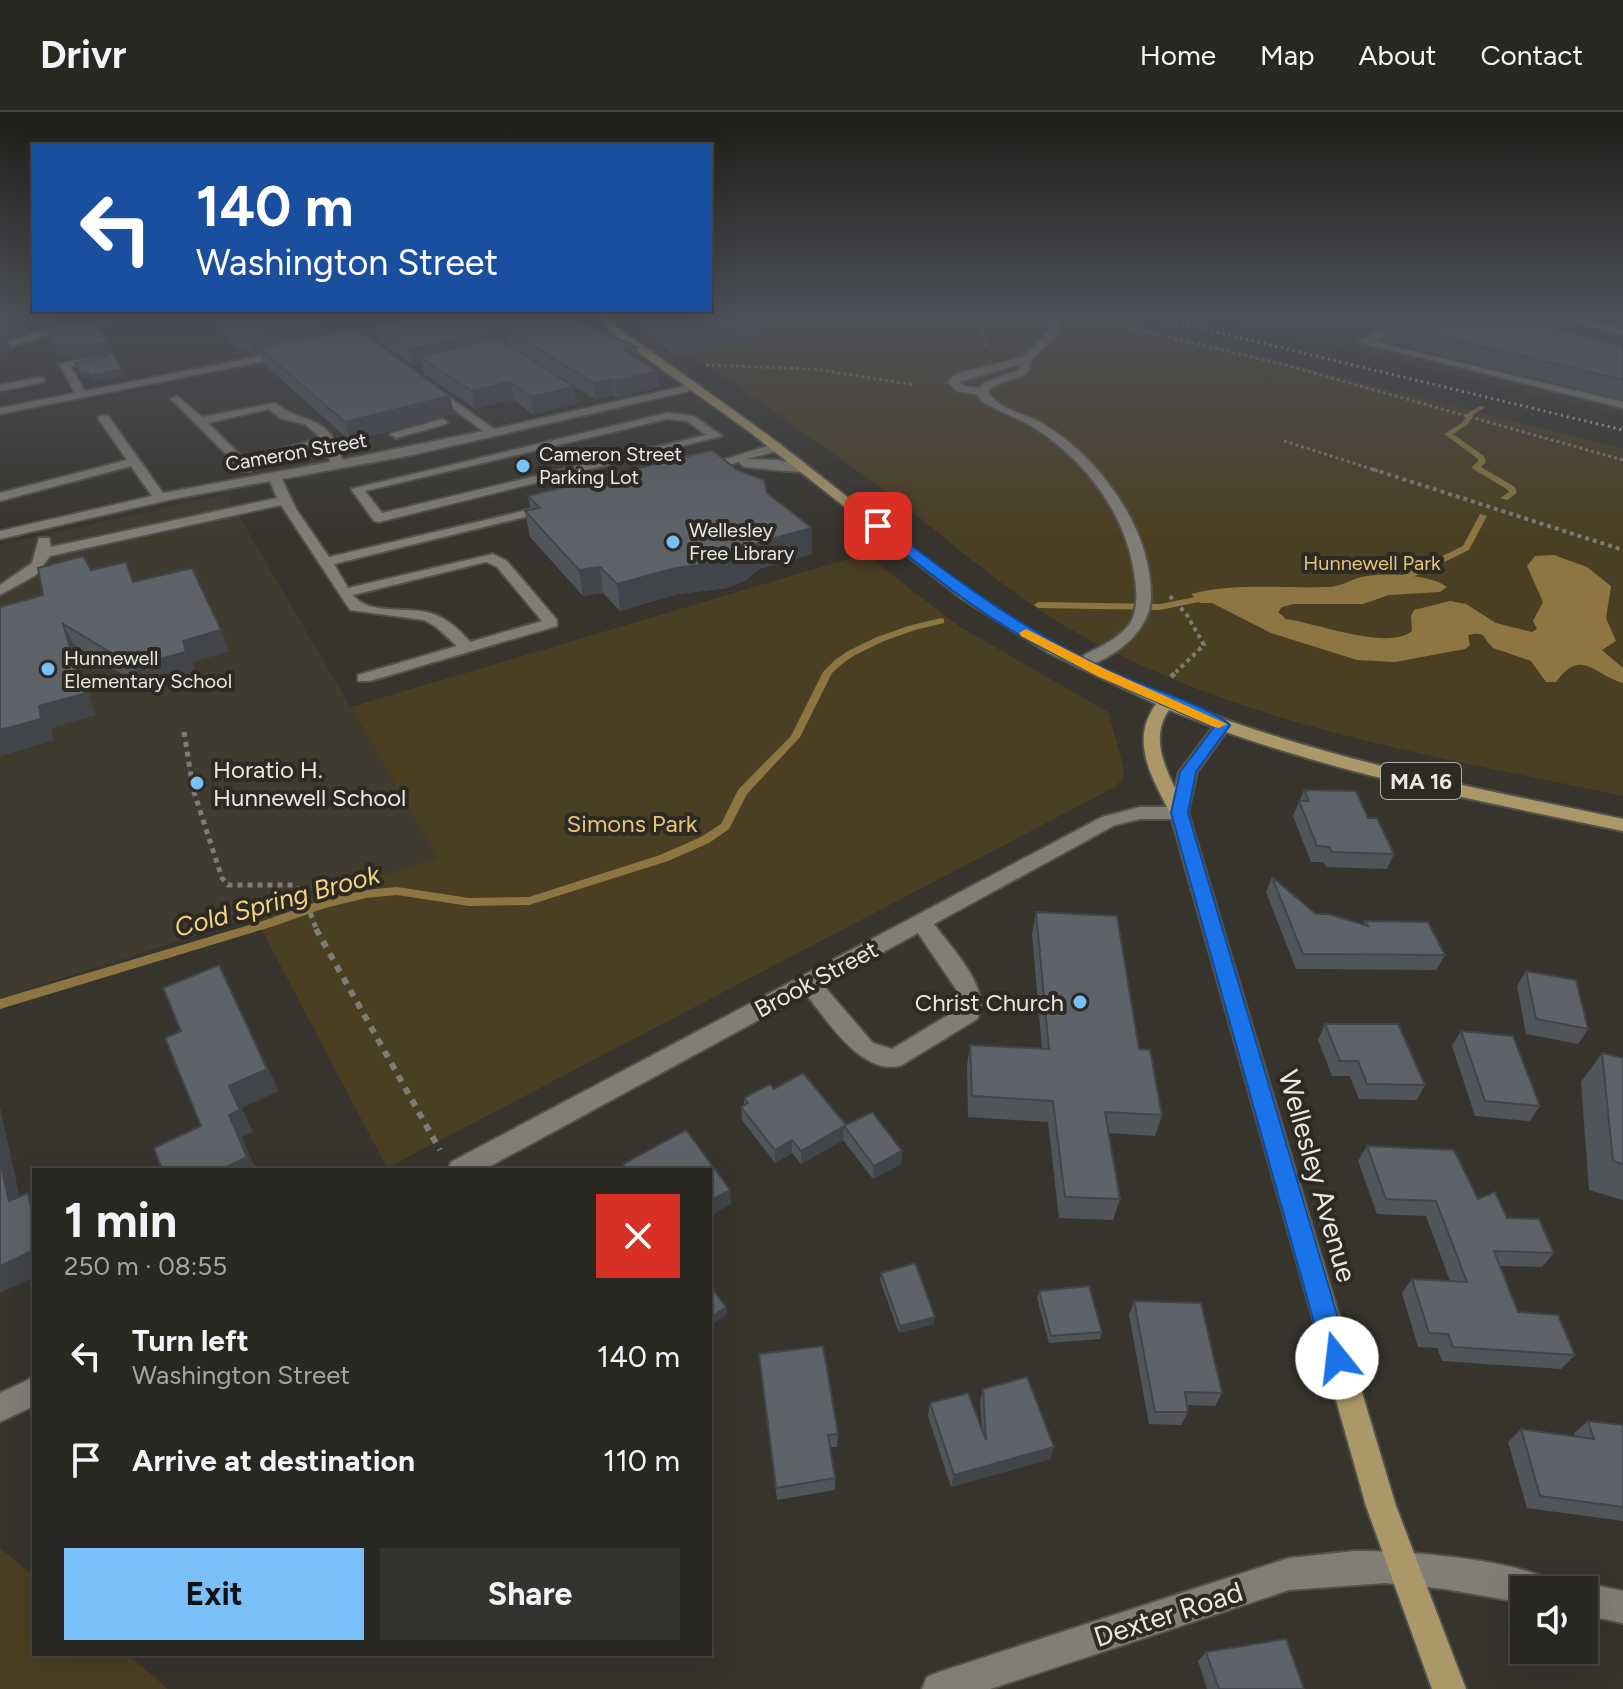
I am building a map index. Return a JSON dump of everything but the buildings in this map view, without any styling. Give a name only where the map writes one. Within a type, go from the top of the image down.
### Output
[{"type":"main road","name":"MA 16","points":[[695,388],[777,447],[961,591],[1018,628],[1082,663],[1223,725],[1337,760],[1623,825]]},
{"type":"main road","name":"Wellesley Avenue","points":[[1166,702],[1152,721],[1150,741],[1158,769],[1179,813],[1363,1449],[1401,1566],[1449,1689]]},
{"type":"main road","name":"Wellesley Avenue","points":[[1179,813],[1188,772],[1223,725]]},
{"type":"street","points":[[78,388],[82,395]]},
{"type":"street","points":[[0,411],[120,388]]},
{"type":"street","points":[[432,388],[520,451]]},
{"type":"street","name":"Cameron Street","points":[[0,535],[160,498],[412,451],[691,388]]},
{"type":"street","points":[[959,388],[982,392],[987,388]]},
{"type":"street","points":[[1551,388],[1623,405]]},
{"type":"street","points":[[982,392],[985,399],[1049,434],[1107,491],[1135,541],[1142,575],[1142,606],[1131,630],[1082,663]]},
{"type":"street","points":[[177,399],[245,465],[330,439]]},
{"type":"street","points":[[585,401],[596,409]]},
{"type":"street","points":[[200,421],[271,405],[286,417],[309,421],[330,439],[337,466]]},
{"type":"street","points":[[667,416],[690,418],[716,436],[379,518],[357,489],[520,451],[667,416]]},
{"type":"street","points":[[104,418],[160,498]]},
{"type":"street","points":[[412,451],[394,432],[442,422]]},
{"type":"street","points":[[689,471],[777,447]]},
{"type":"street","points":[[0,497],[136,461]]},
{"type":"street","points":[[704,468],[762,463],[806,470]]},
{"type":"street","points":[[275,477],[285,500],[355,607],[421,615],[441,621],[467,648]]},
{"type":"street","points":[[0,591],[30,573],[44,553],[285,500]]},
{"type":"street","points":[[326,562],[568,502]]},
{"type":"street","points":[[39,525],[44,553]]},
{"type":"street","points":[[345,593],[474,559],[493,559],[502,564],[552,623],[364,678]]},
{"type":"street","name":"Brook Street","points":[[452,1163],[809,983],[1109,821],[1140,813],[1179,813]]},
{"type":"street","points":[[809,983],[865,1050],[894,1059],[969,1013],[969,991],[922,922]]},
{"type":"street","points":[[0,1408],[32,1392]]},
{"type":"street","name":"Dexter Road","points":[[939,1689],[1289,1574],[1336,1567],[1401,1566],[1467,1574],[1510,1584]]},
{"type":"street","points":[[1598,1602],[1623,1607]]},
{"type":"path","points":[[1370,388],[1623,460]]},
{"type":"path","points":[[1284,441],[1623,550]]},
{"type":"path","points":[[1164,590],[1187,615],[1202,639],[1203,647],[1170,678]]},
{"type":"path","points":[[184,732],[193,789],[222,878],[228,885],[293,885],[302,891],[316,930],[452,1163]]},
{"type":"shaded area","points":[[1507,388],[1623,388],[1623,415]]},
{"type":"shaded area","name":"Horatio H. Hunnewell School","points":[[226,494],[439,858],[0,998],[0,545]]},
{"type":"shaded area","points":[[1554,555],[1587,567],[1611,586],[1606,618],[1616,641],[1602,650],[1623,668],[1623,683],[1581,665],[1573,666],[1556,682],[1546,682],[1531,661],[1493,648],[1484,636],[1478,634],[1468,635],[1470,645],[1465,649],[1395,662],[1357,660],[1271,633],[1212,603],[1200,603],[1191,594],[1242,587],[1332,587],[1371,575],[1406,575],[1430,579],[1447,587],[1440,592],[1389,595],[1363,604],[1293,604],[1282,607],[1278,612],[1286,619],[1351,634],[1386,638],[1412,631],[1411,616],[1414,610],[1450,601],[1466,604],[1496,623],[1532,632],[1537,629],[1533,621],[1543,602],[1527,566],[1535,556]]},
{"type":"green space","name":"Hunnewell Park","points":[[738,388],[1383,388],[1623,449],[1623,796],[1345,735],[1276,716],[1143,666],[1055,620]]},
{"type":"green space","name":"Simons Park","points":[[865,554],[960,627],[1108,712],[1124,769],[1123,778],[1115,787],[387,1168],[255,917],[438,858],[351,707]]},
{"type":"green space","points":[[0,1548],[32,1574],[32,1656],[129,1656],[168,1689],[0,1689]]},
{"type":"waterway","name":"Cold Spring Brook","points":[[1483,407],[1471,413],[1465,424],[1448,434],[1481,458],[1482,462],[1476,467],[1512,489],[1513,493],[1504,498]]},
{"type":"waterway","name":"Cold Spring Brook","points":[[1398,581],[1466,548],[1483,516]]},
{"type":"waterway","name":"Cold Spring Brook","points":[[1038,605],[1160,607],[1210,597]]},
{"type":"waterway","name":"Cold Spring Brook","points":[[0,1004],[270,923],[323,904],[366,894],[397,891],[469,902],[529,901],[664,858],[705,840],[725,826],[742,792],[795,737],[828,672],[839,662],[865,645],[941,621]]},
{"type":"railway","points":[[1447,388],[1623,430]]},
{"type":"slow traffic","points":[[1026,633],[1102,673],[1219,724]]},
{"type":"place","name":"Cameron Street Parking Lot","points":[[523,466]]},
{"type":"place","name":"Wellesley Free Library","points":[[673,542]]},
{"type":"place","name":"Hunnewell Elementary School","points":[[48,669]]},
{"type":"place","name":"Horatio H. Hunnewell School","points":[[197,783]]},
{"type":"place","name":"Christ Church","points":[[1080,1002]]},
{"type":"route","points":[[878,526],[961,591],[1026,633],[1136,689],[1223,725],[1188,772],[1179,813],[1337,1358]]}]
